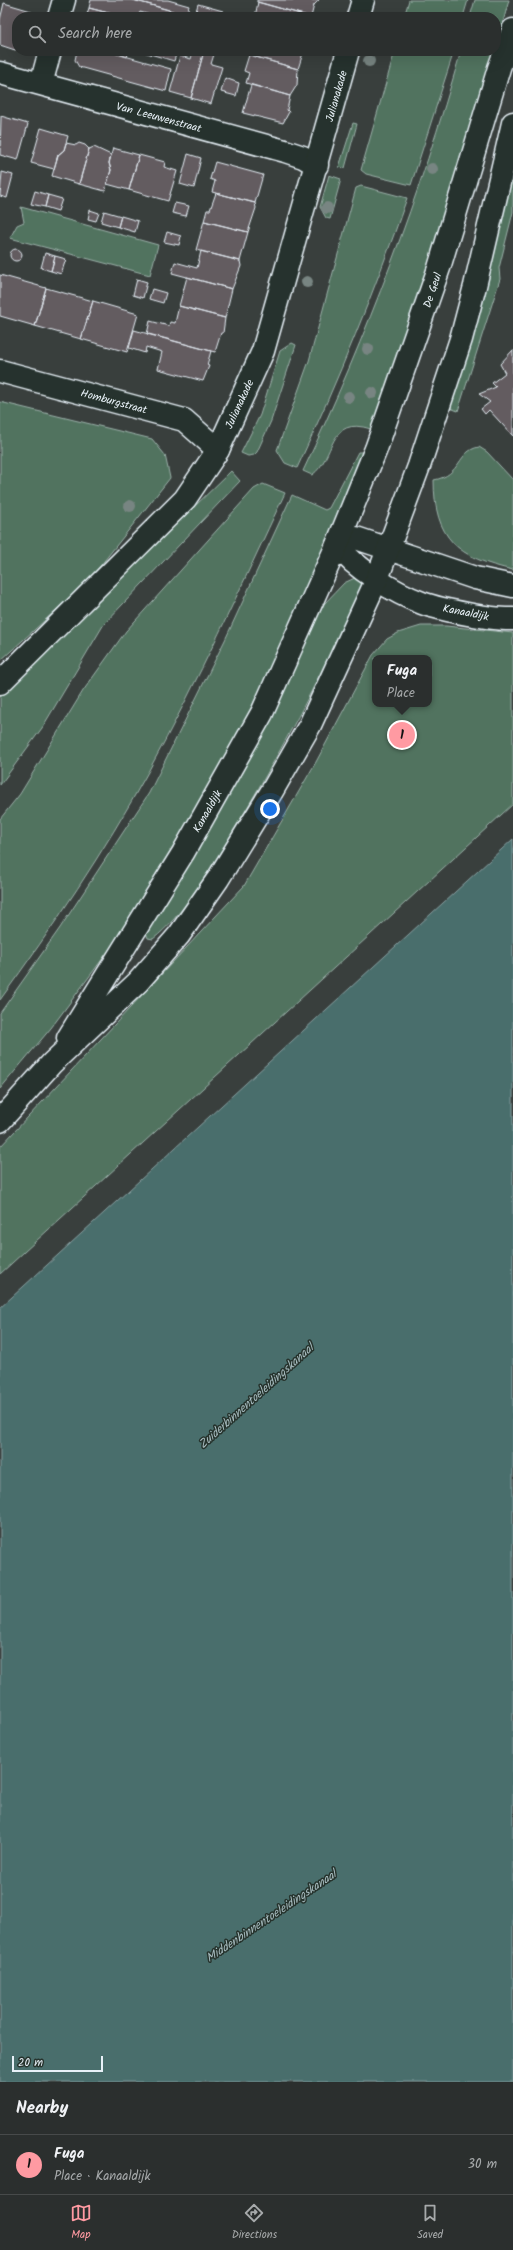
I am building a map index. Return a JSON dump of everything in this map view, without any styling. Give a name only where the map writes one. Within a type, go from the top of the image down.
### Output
[{"type":"main road","points":[[60,12],[64,0]]},
{"type":"main road","points":[[359,12],[363,0]]},
{"type":"main road","name":"De Geul","points":[[337,545],[376,449],[440,268],[499,68],[513,30]]},
{"type":"main road","points":[[41,84],[49,56]]},
{"type":"main road","name":"Julianakade","points":[[0,683],[185,499],[218,450],[263,351],[317,165],[347,56]]},
{"type":"main road","name":"Van Leeuwenstraat","points":[[0,73],[285,151],[303,157],[317,165]]},
{"type":"main road","points":[[388,549],[419,466],[461,339],[476,286],[513,124]]},
{"type":"main road","name":"Homburgstraat","points":[[0,371],[184,420],[218,450]]},
{"type":"main road","points":[[337,545],[356,538],[475,578],[513,586]]},
{"type":"main road","name":"Kanaaldijk","points":[[337,545],[345,557],[377,579],[422,604],[483,617],[513,619]]},
{"type":"main road","name":"Kanaaldijk","points":[[52,1062],[183,853],[262,713],[337,545]]},
{"type":"main road","name":"Kanaaldijk","points":[[0,1120],[52,1062],[138,982],[179,935],[218,879],[272,791],[310,725],[377,579],[388,549]]},
{"type":"green space","points":[[409,0],[468,0],[464,12],[405,12]]},
{"type":"green space","points":[[475,0],[509,0],[501,30],[501,12],[471,12]]},
{"type":"green space","points":[[394,56],[452,56],[411,185],[366,174],[361,170]]},
{"type":"green space","points":[[460,56],[494,56],[450,204],[371,429],[357,426],[347,428],[339,433],[320,468],[312,475],[303,471],[349,369],[391,264],[410,212]]},
{"type":"green space","points":[[353,123],[357,124],[345,168],[339,167]]},
{"type":"green space","points":[[513,167],[513,212],[499,268],[500,279],[458,411],[450,408],[465,359]]},
{"type":"green space","points":[[329,175],[341,179],[330,219],[326,218],[320,207]]},
{"type":"green space","points":[[361,186],[407,198],[382,267],[355,334],[327,402],[297,468],[285,463],[277,450],[309,361],[356,188]]},
{"type":"green space","points":[[21,207],[158,245],[150,275],[10,238],[17,225],[24,222]]},
{"type":"green space","points":[[292,343],[296,345],[271,421],[257,452],[254,455],[248,456],[241,453],[260,415],[280,351]]},
{"type":"green space","points":[[0,402],[152,439],[165,455],[170,478],[89,580],[0,661]]},
{"type":"green space","points":[[479,447],[487,452],[513,480],[513,570],[477,559],[464,552],[453,543],[444,531],[439,517],[435,500],[434,480],[450,473],[467,453],[472,449]]},
{"type":"green space","points":[[358,452],[362,452],[338,516],[274,662],[224,762],[112,946],[51,1028],[0,1089],[0,1013],[60,928],[149,793],[225,640],[292,495],[325,510],[329,508]]},
{"type":"green space","points":[[231,471],[240,481],[104,624],[42,728],[0,785],[0,696]]},
{"type":"green space","points":[[263,484],[285,493],[219,634],[184,703],[148,772],[114,831],[59,917],[0,1000],[0,819],[20,794],[83,691],[126,631],[254,489]]},
{"type":"green space","points":[[357,577],[362,581],[362,586],[347,619],[315,685],[263,780],[226,843],[184,907],[164,930],[153,939],[148,938],[146,933],[148,928],[219,813],[269,718],[324,604],[344,583]]},
{"type":"green space","points":[[421,626],[446,626],[513,633],[513,804],[0,1274],[0,1147],[244,886],[316,762],[372,657],[372,707],[432,707],[432,655],[373,655],[387,639],[398,633]]},
{"type":"water","points":[[513,839],[513,2082],[0,2082],[0,1308]]},
{"type":"building","points":[[91,0],[133,0],[173,11],[105,12],[89,8]]},
{"type":"building","points":[[133,0],[168,0],[189,6],[187,12],[175,12]]},
{"type":"building","points":[[257,0],[319,0],[314,5],[312,12],[293,12],[257,2]]},
{"type":"building","points":[[258,2],[293,12],[256,12]]},
{"type":"building","points":[[4,3],[31,11],[12,12],[12,49],[0,45],[0,20]]},
{"type":"building","points":[[198,4],[223,11],[223,12],[196,12]]},
{"type":"building","points":[[89,8],[105,12],[88,12]]},
{"type":"building","points":[[76,56],[125,56],[171,69],[166,91],[79,67],[75,60]]},
{"type":"building","points":[[157,56],[176,56],[174,61]]},
{"type":"building","points":[[180,56],[191,59],[192,56],[203,56],[191,98],[170,92]]},
{"type":"building","points":[[203,56],[213,56],[211,64],[222,67],[211,104],[191,98]]},
{"type":"building","points":[[249,56],[252,56],[298,69],[297,85],[290,96],[246,83],[249,73],[244,71]]},
{"type":"building","points":[[256,56],[302,56],[298,69]]},
{"type":"building","points":[[225,78],[239,83],[236,96],[221,92]]},
{"type":"building","points":[[251,85],[290,96],[287,110],[289,112],[283,123],[243,113]]},
{"type":"building","points":[[1,116],[28,124],[18,160],[0,155]]},
{"type":"building","points":[[41,128],[68,136],[64,150],[58,155],[54,169],[31,163]]},
{"type":"building","points":[[66,143],[76,145],[79,143],[85,145],[89,149],[79,184],[52,176],[58,155],[64,150]]},
{"type":"building","points":[[94,147],[111,155],[109,163],[111,170],[105,191],[79,184],[89,149]]},
{"type":"building","points":[[113,148],[139,155],[129,190],[107,184],[111,170],[109,163]]},
{"type":"building","points":[[188,154],[201,158],[194,188],[180,184]]},
{"type":"building","points":[[139,155],[165,162],[164,167],[177,171],[168,201],[129,190]]},
{"type":"building","points":[[215,162],[263,175],[255,203],[212,192],[215,181],[210,179]]},
{"type":"building","points":[[2,172],[13,175],[7,198],[0,196]]},
{"type":"building","points":[[35,191],[48,195],[45,207],[31,204]]},
{"type":"building","points":[[216,193],[255,203],[256,208],[248,232],[204,221],[207,210],[210,210]]},
{"type":"building","points":[[48,195],[62,199],[58,211],[45,207]]},
{"type":"building","points":[[175,203],[189,206],[186,216],[172,213]]},
{"type":"building","points":[[90,210],[99,213],[96,221],[88,219]]},
{"type":"building","points":[[104,211],[121,216],[118,227],[101,222]]},
{"type":"building","points":[[121,216],[138,221],[135,232],[118,227]]},
{"type":"building","points":[[204,221],[248,232],[240,261],[196,250]]},
{"type":"building","points":[[167,232],[181,236],[179,245],[164,242]]},
{"type":"building","points":[[16,249],[20,251],[22,255],[20,259],[16,261],[12,259],[10,255],[12,251]]},
{"type":"building","points":[[201,251],[240,261],[241,266],[232,289],[172,273],[175,262],[197,268]]},
{"type":"building","points":[[45,253],[55,256],[51,271],[41,268]]},
{"type":"building","points":[[55,256],[66,259],[61,274],[51,271]]},
{"type":"building","points":[[0,275],[46,288],[35,326],[0,316]]},
{"type":"building","points":[[187,277],[232,289],[225,318],[179,306]]},
{"type":"building","points":[[137,279],[147,282],[143,298],[133,295]]},
{"type":"building","points":[[46,288],[93,301],[81,339],[35,326]]},
{"type":"building","points":[[152,289],[166,293],[163,303],[149,299]]},
{"type":"building","points":[[93,301],[138,314],[127,352],[81,339]]},
{"type":"building","points":[[179,306],[225,318],[223,333],[221,333],[215,352],[147,334],[150,321],[169,326],[170,322],[175,323]]},
{"type":"building","points":[[134,330],[211,351],[207,365],[209,366],[203,381],[158,369],[162,352],[146,347],[145,353],[129,348]]},
{"type":"building","points":[[513,350],[513,436],[489,410],[485,414],[481,409],[490,402],[479,394],[496,387],[492,383],[505,373],[500,364]]},
{"type":"place","name":"Fuga","points":[[402,735]]},
{"type":"water label","name":"Zuiderbinnentoeleidingskanaal","points":[[256,1396]]},
{"type":"water label","name":"Middenbinnentoeleidingskanaal","points":[[271,1916]]}]
